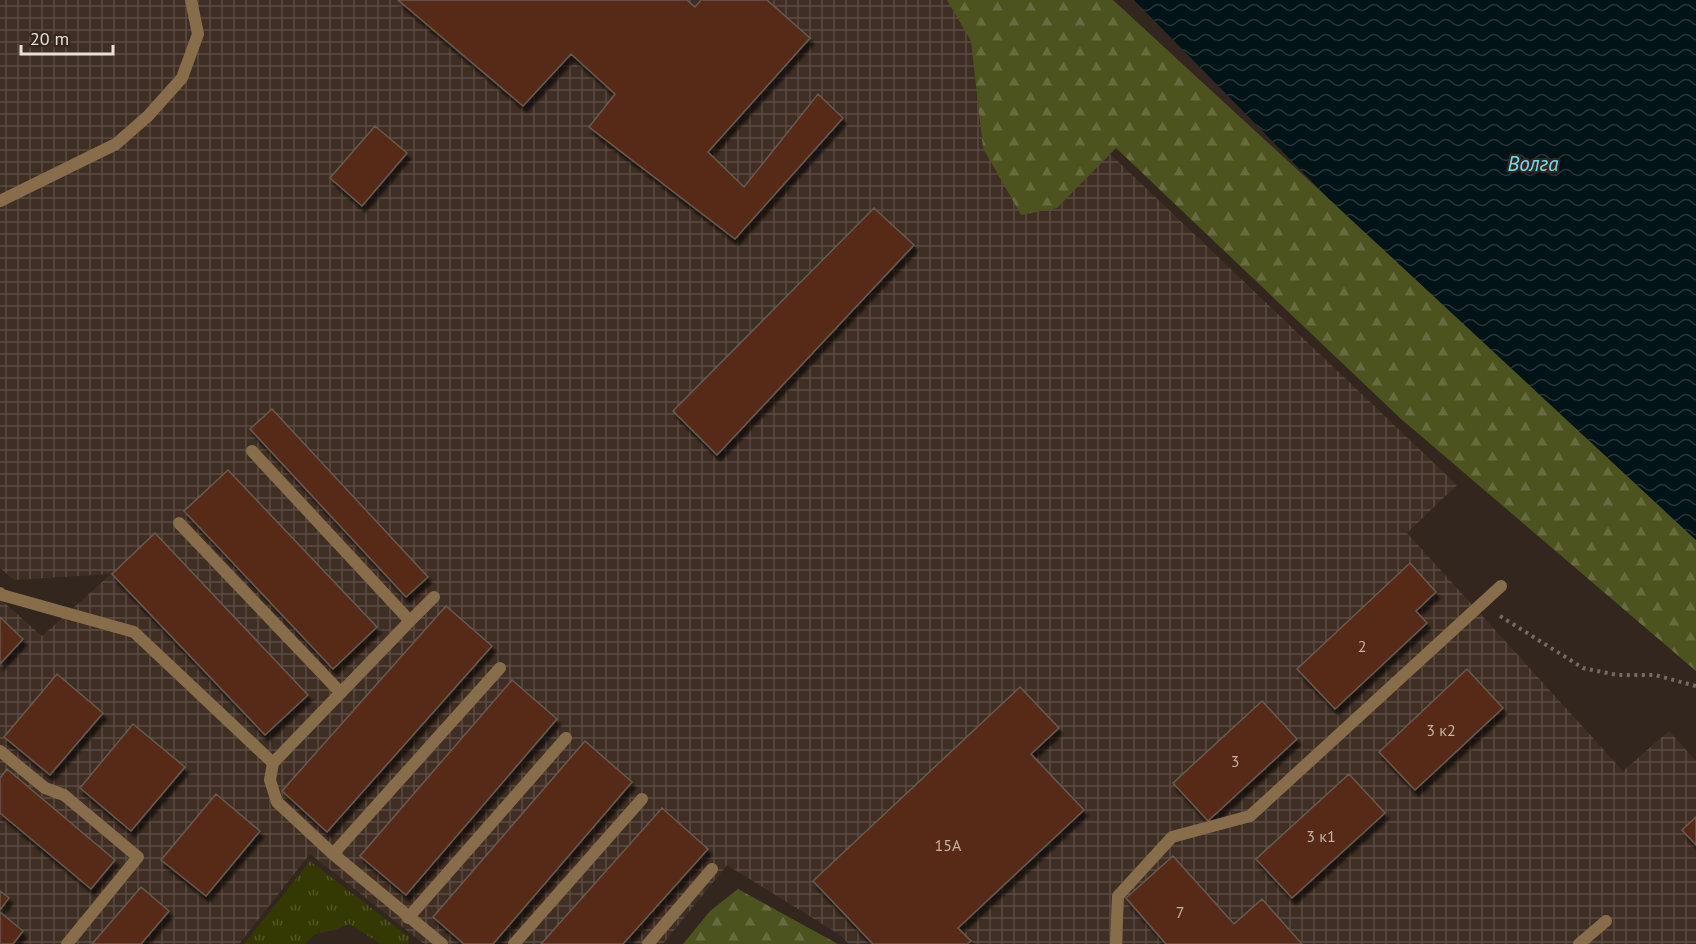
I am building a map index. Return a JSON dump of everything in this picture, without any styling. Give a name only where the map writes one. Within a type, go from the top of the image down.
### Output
[{"type":"lane","points":[[0,201],[116,144],[148,116],[182,78],[198,34],[191,0]]},
{"type":"lane","points":[[252,451],[410,621]]},
{"type":"lane","points":[[179,523],[341,693]]},
{"type":"lane","points":[[1116,944],[1118,896],[1172,837],[1251,816],[1502,586]]},
{"type":"lane","points":[[0,592],[3,595],[134,632],[273,763]]},
{"type":"lane","points":[[434,597],[273,763],[270,780],[277,801],[333,854],[442,944]]},
{"type":"lane","points":[[333,854],[500,668]]},
{"type":"lane","points":[[408,918],[566,738]]},
{"type":"lane","points":[[0,751],[45,788],[64,795],[138,857],[67,944]]},
{"type":"lane","points":[[514,944],[642,799]]},
{"type":"lane","points":[[648,944],[712,869]]},
{"type":"lane","points":[[1579,944],[1606,921]]},
{"type":"path","points":[[1481,605],[1583,668],[1617,675],[1655,675],[1696,687]]},
{"type":"shaded area","points":[[0,0],[949,0],[1457,485],[1407,533],[1623,771],[1669,731],[1696,761],[1696,944],[849,944],[840,935],[727,865],[663,944],[424,944],[310,854],[239,944],[0,944],[0,599],[42,636],[111,574],[14,580],[0,568]]},
{"type":"green space","points":[[947,0],[1113,0],[1696,540],[1696,671],[1400,418],[1116,148],[1057,208],[1021,215],[983,148],[971,41]]},
{"type":"green space","points":[[310,861],[409,937],[408,944],[381,944],[349,924],[316,934],[304,944],[244,944]]},
{"type":"green space","points":[[738,889],[838,944],[683,944],[710,911]]},
{"type":"water","name":"Волга","points":[[1134,0],[1696,0],[1696,540],[1330,200]]},
{"type":"building","points":[[398,0],[687,0],[695,7],[701,0],[767,0],[810,38],[708,152],[744,187],[818,94],[843,118],[735,239],[589,127],[615,94],[571,54],[523,106]]},
{"type":"building","points":[[375,126],[407,153],[362,206],[330,178]]},
{"type":"building","points":[[874,208],[914,245],[717,455],[673,411]]},
{"type":"building","points":[[272,409],[428,577],[406,597],[250,429]]},
{"type":"building","points":[[228,470],[377,627],[333,669],[184,511]]},
{"type":"building","points":[[155,533],[308,695],[265,735],[112,574]]},
{"type":"building","points":[[1410,563],[1436,592],[1416,611],[1427,623],[1335,709],[1297,669]]},
{"type":"building","points":[[446,606],[492,646],[327,832],[282,791]]},
{"type":"building","points":[[0,617],[23,639],[0,664]]},
{"type":"building","points":[[1467,669],[1503,708],[1415,790],[1379,752]]},
{"type":"building","points":[[57,674],[103,713],[50,775],[4,737]]},
{"type":"building","points":[[512,680],[557,719],[406,895],[360,856]]},
{"type":"building","points":[[1020,687],[1059,728],[1031,754],[1084,810],[958,928],[971,941],[967,944],[873,944],[813,881]]},
{"type":"building","points":[[1262,701],[1297,739],[1208,821],[1173,783]]},
{"type":"building","points":[[133,724],[185,767],[131,831],[80,788]]},
{"type":"building","points":[[585,741],[632,782],[493,944],[464,944],[433,917]]},
{"type":"building","points":[[7,769],[115,860],[91,889],[0,813],[0,778]]},
{"type":"building","points":[[1349,774],[1385,813],[1292,898],[1256,859]]},
{"type":"building","points":[[216,794],[260,831],[206,896],[161,860]]},
{"type":"building","points":[[662,808],[708,849],[623,944],[541,944]]},
{"type":"building","points":[[1696,817],[1696,845],[1682,830]]},
{"type":"building","points":[[1173,856],[1234,924],[1262,899],[1302,944],[1166,944],[1126,898]]},
{"type":"building","points":[[141,887],[169,911],[141,944],[92,944]]},
{"type":"building","points":[[0,891],[9,898],[0,910]]},
{"type":"building","points":[[0,912],[23,931],[13,944],[0,944]]}]
